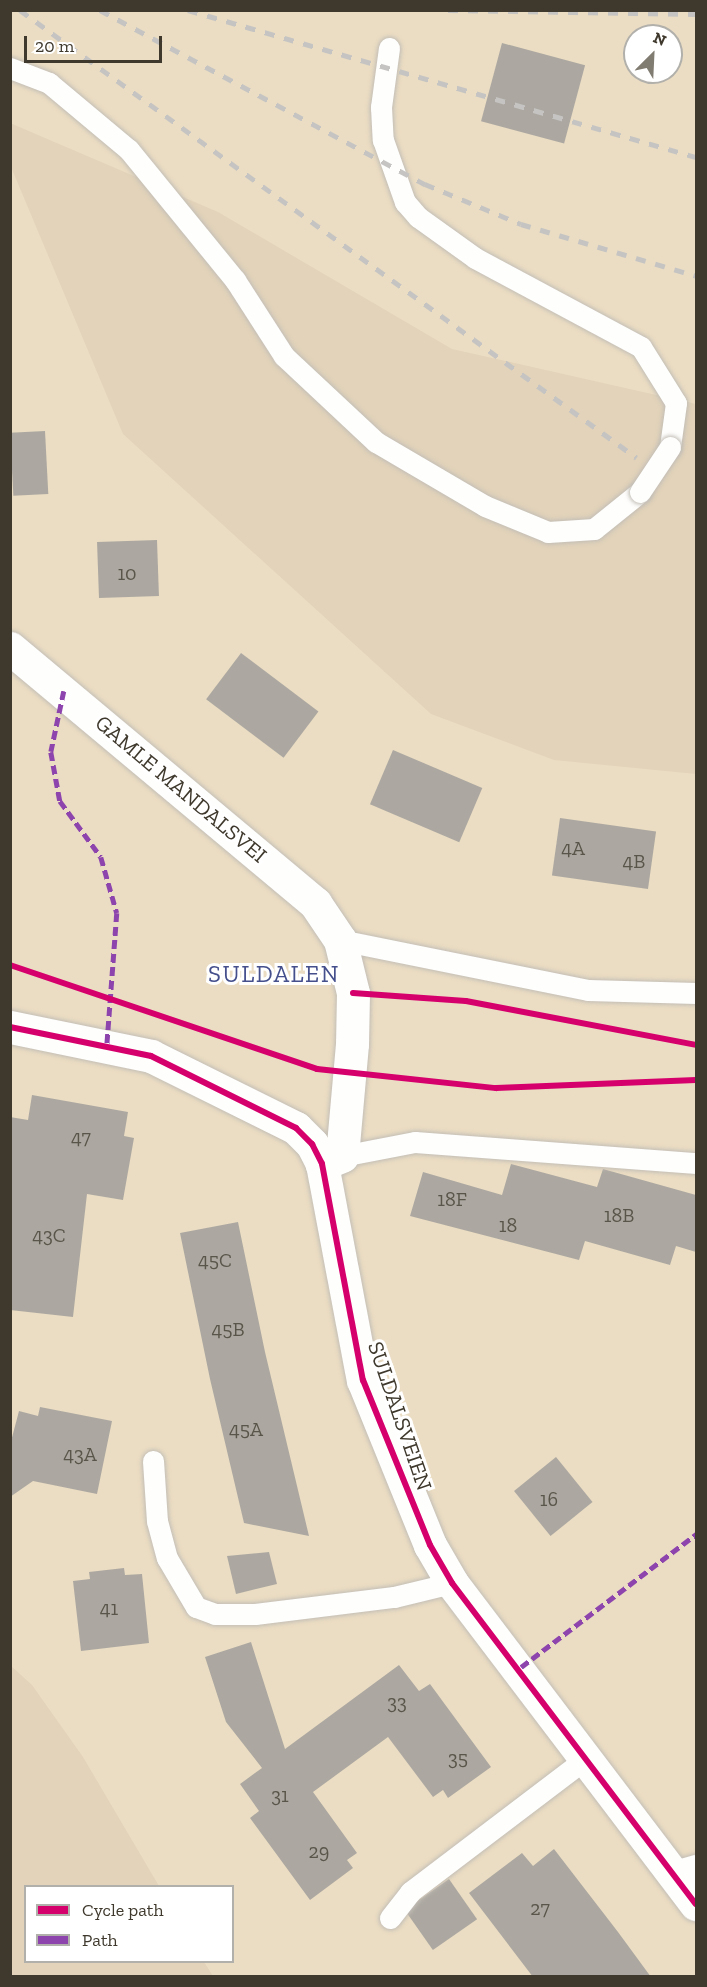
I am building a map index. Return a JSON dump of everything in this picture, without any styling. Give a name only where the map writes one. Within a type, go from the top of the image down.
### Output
[{"type":"street","name":"GAMLE MANDALSVEI","points":[[10,648],[315,903],[340,940],[353,993],[352,1044],[344,1103],[332,1160]]},
{"type":"street","name":"SULDALSVEIEN","points":[[10,1027],[152,1056],[296,1128],[332,1160],[363,1380],[406,1491],[452,1583],[588,1757],[684,1868],[696,1904]]},
{"type":"lane","points":[[10,68],[49,83],[129,150],[222,263],[284,356],[376,442],[485,506],[549,531],[594,529],[640,492],[670,447],[676,403],[641,346],[475,258],[418,217],[405,201],[383,140],[381,107],[389,48]]},
{"type":"lane","points":[[340,940],[588,990],[696,993]]},
{"type":"lane","points":[[332,1160],[415,1142],[696,1163]]},
{"type":"lane","points":[[153,1461],[155,1511],[167,1558],[196,1607],[215,1614],[255,1614],[394,1597],[452,1583]]},
{"type":"lane","points":[[390,1918],[410,1892],[588,1757]]},
{"type":"shaded area","points":[[11,11],[696,11],[696,1976],[11,1976]]},
{"type":"shaded area","points":[[10,123],[218,212],[452,349],[696,404],[696,774],[554,760],[431,714],[123,434],[11,167]]},
{"type":"shaded area","points":[[10,1665],[32,1685],[83,1757],[158,1885],[24,1885],[24,1963],[205,1963],[213,1976],[11,1976]]},
{"type":"building","points":[[502,43],[585,65],[564,143],[481,121]]},
{"type":"building","points":[[45,431],[48,494],[13,496],[10,433]]},
{"type":"building","points":[[157,540],[159,596],[99,598],[97,542]]},
{"type":"building","points":[[241,653],[318,711],[284,758],[206,699]]},
{"type":"building","points":[[393,750],[482,788],[459,842],[370,804]]},
{"type":"building","points":[[560,818],[656,831],[648,889],[552,875]]},
{"type":"building","points":[[32,1095],[128,1112],[124,1136],[134,1138],[123,1200],[87,1194],[73,1317],[10,1310],[10,1117],[28,1120]]},
{"type":"building","points":[[511,1164],[597,1187],[603,1169],[696,1195],[696,1252],[676,1246],[670,1265],[585,1241],[579,1260],[410,1216],[423,1172],[502,1195]]},
{"type":"building","points":[[238,1222],[265,1352],[309,1536],[244,1523],[210,1379],[180,1233]]},
{"type":"building","points":[[40,1407],[112,1421],[97,1494],[33,1481],[10,1497],[10,1445],[19,1411],[38,1416]]},
{"type":"building","points":[[556,1457],[593,1502],[551,1536],[514,1491]]},
{"type":"building","points":[[269,1552],[277,1584],[236,1594],[227,1556]]},
{"type":"building","points":[[124,1568],[125,1575],[142,1574],[149,1643],[81,1651],[73,1581],[90,1579],[89,1572]]},
{"type":"building","points":[[251,1642],[285,1749],[399,1665],[419,1691],[430,1684],[491,1767],[448,1798],[443,1790],[433,1797],[388,1737],[313,1792],[357,1853],[347,1860],[353,1868],[310,1900],[250,1818],[259,1811],[240,1784],[262,1768],[226,1722],[205,1657]]},
{"type":"building","points":[[554,1849],[651,1977],[533,1977],[469,1893],[522,1853],[533,1866]]},
{"type":"building","points":[[449,1879],[477,1919],[433,1950],[405,1910]]},
{"type":"railway","points":[[20,10],[637,458]]},
{"type":"railway","points":[[100,10],[425,184],[521,224],[696,276]]},
{"type":"railway","points":[[188,10],[696,157]]},
{"type":"railway","points":[[448,10],[696,14]]},
{"type":"marked path","points":[[64,691],[51,752],[60,801],[101,857],[117,913],[107,1046]]},
{"type":"marked path","points":[[521,1667],[696,1534]]},
{"type":"cycle path","points":[[10,965],[317,1069],[496,1088],[696,1080]]},
{"type":"cycle path","points":[[353,993],[466,1001],[696,1045]]},
{"type":"cycle path","points":[[10,1027],[151,1056],[296,1128],[312,1144],[322,1164],[363,1380],[430,1545],[452,1583],[696,1904]]},
{"type":"district","name":"SULDALEN","points":[[274,974]]}]
